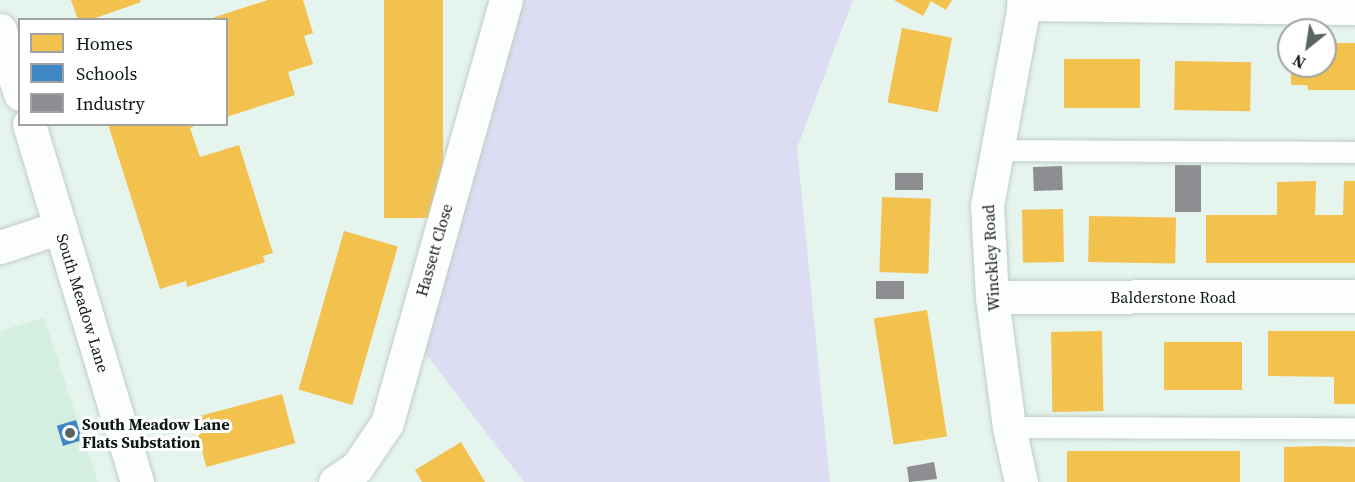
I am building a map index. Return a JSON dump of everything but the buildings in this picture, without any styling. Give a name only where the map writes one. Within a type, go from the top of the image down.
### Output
[{"type":"street","name":"Hassett Close","points":[[335,482],[357,467],[387,423],[506,0]]},
{"type":"street","points":[[1024,2],[1355,8]]},
{"type":"street","name":"Winckley Road","points":[[1021,482],[1009,427],[992,297],[987,205],[995,150],[1024,2]]},
{"type":"street","points":[[0,30],[18,88]]},
{"type":"street","name":"South Meadow Lane","points":[[30,126],[137,482]]},
{"type":"street","points":[[0,247],[60,227]]},
{"type":"street","name":"Balderstone Road","points":[[992,297],[1355,296]]},
{"type":"lane","points":[[995,150],[1355,152]]},
{"type":"lane","points":[[1009,427],[1355,428]]},
{"type":"shaded area","points":[[514,0],[853,0],[797,148],[830,482],[524,482],[416,341]]},
{"type":"shaded area","points":[[44,318],[98,482],[0,482],[0,331]]},
{"type":"place","name":"South Meadow Lane Flats Substation","points":[[70,433]]}]
